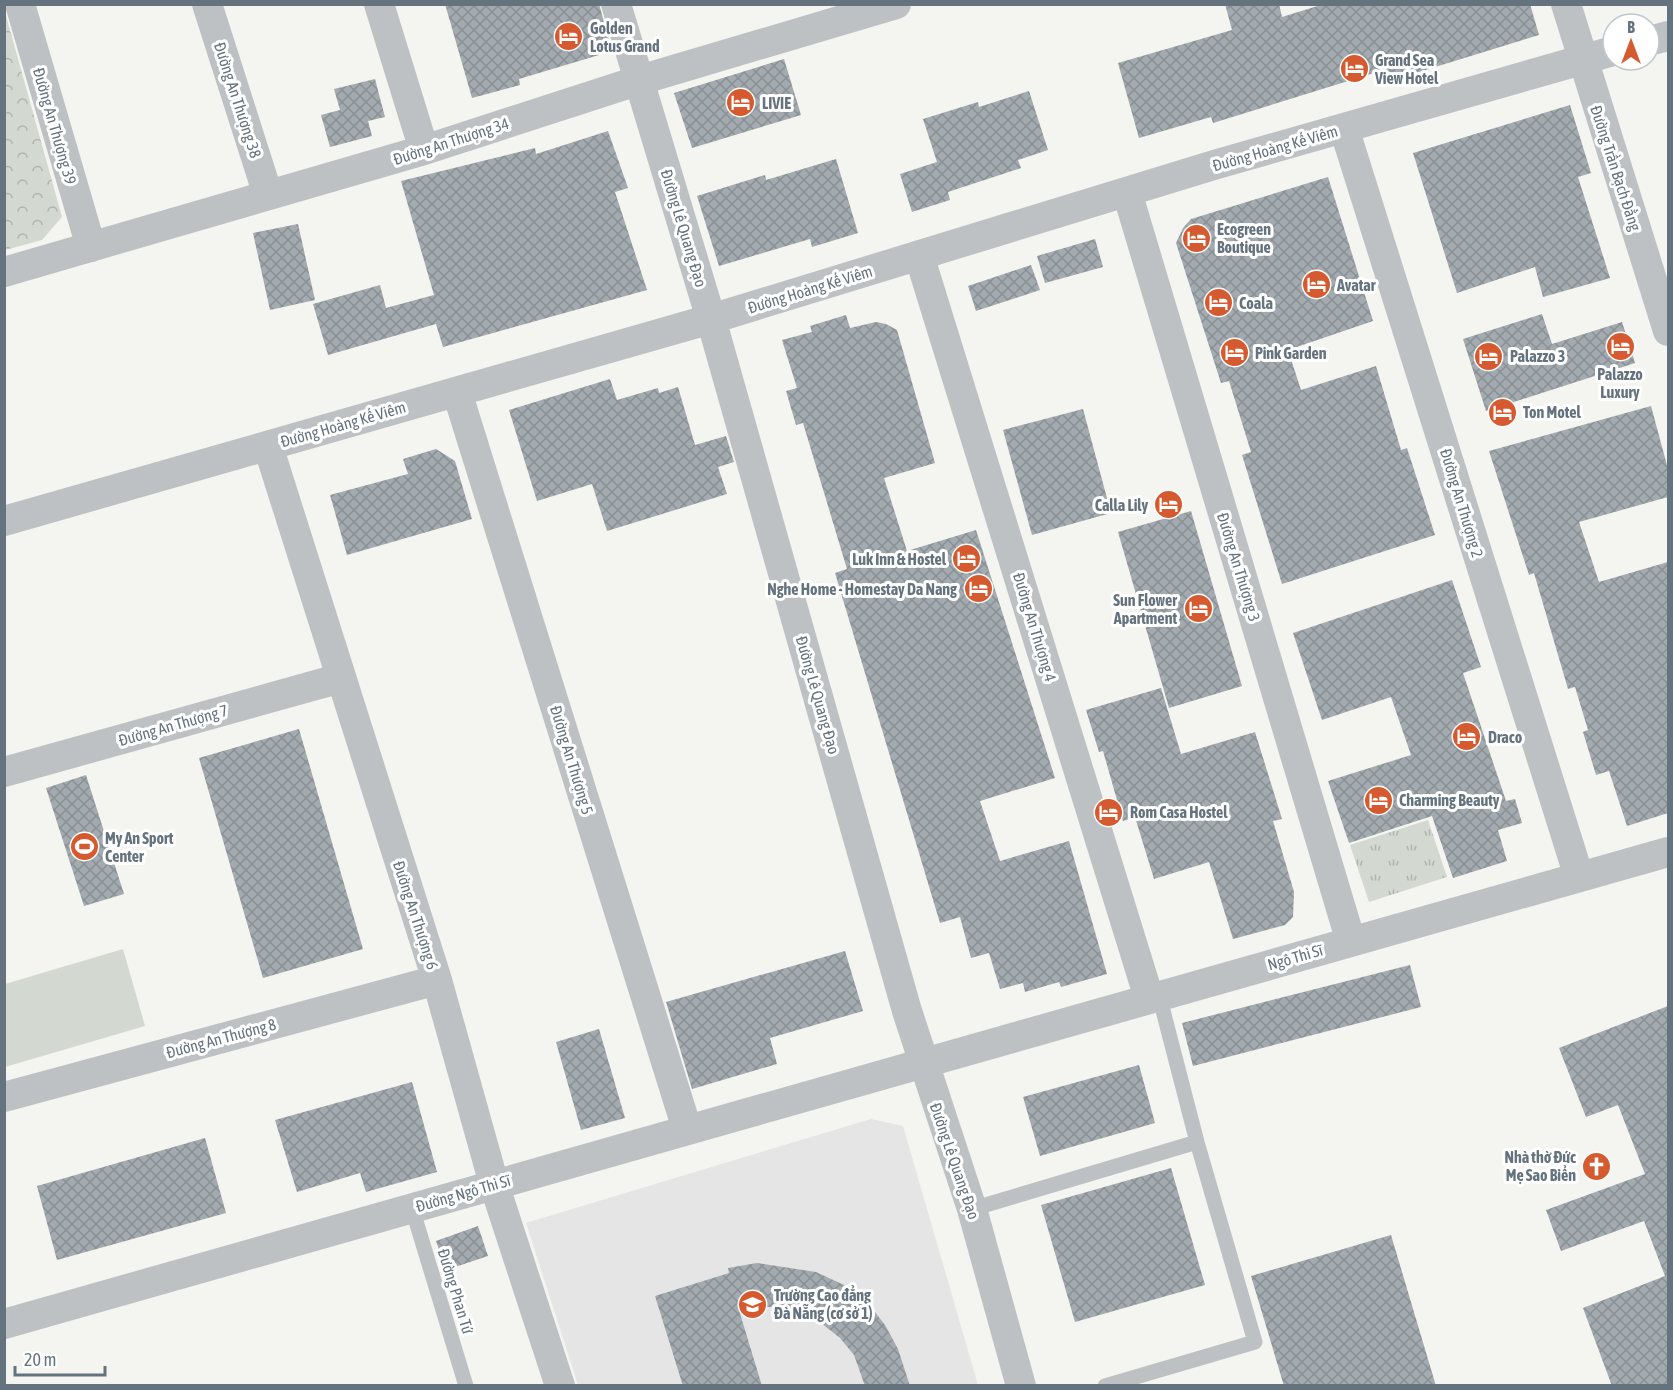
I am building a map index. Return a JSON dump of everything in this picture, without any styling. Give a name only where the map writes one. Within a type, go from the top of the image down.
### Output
[{"type":"street","name":"Đường An Thượng 39","points":[[20,4],[91,247]]},
{"type":"street","name":"Đường An Thượng 38","points":[[207,4],[268,195]]},
{"type":"street","points":[[379,4],[424,150]]},
{"type":"street","name":"Đường Lê Quang Đạo","points":[[616,4],[711,319],[922,1062],[972,1209],[1021,1386]]},
{"type":"street","name":"Đường An Thượng 34","points":[[4,272],[424,150],[858,10],[896,4]]},
{"type":"street","name":"Đường Trần Bạch Đằng","points":[[1566,4],[1581,59],[1668,331]]},
{"type":"street","name":"Đường Hoàng Kế Viêm","points":[[4,521],[711,319],[1127,192],[1601,54]]},
{"type":"street","name":"Đường An Thượng 2","points":[[1344,128],[1579,877]]},
{"type":"street","name":"Đường An Thượng 3","points":[[1127,192],[1351,942]]},
{"type":"street","name":"Đường An Thượng 4","points":[[920,255],[1154,997]]},
{"type":"street","name":"Đường An Thượng 5","points":[[457,392],[687,1129]]},
{"type":"street","name":"Đường An Thượng 6","points":[[268,446],[437,980],[494,1184],[560,1386]]},
{"type":"street","name":"Đường An Thượng 7","points":[[4,772],[341,678]]},
{"type":"street","name":"Ngô Thì Sĩ","points":[[922,1062],[1668,852]]},
{"type":"street","name":"Đường An Thượng 8","points":[[4,1096],[437,980]]},
{"type":"street","name":"Đường Ngô Thì Sĩ","points":[[4,1324],[922,1062]]},
{"type":"lane","points":[[1105,1386],[1255,1342],[1154,997]]},
{"type":"lane","points":[[972,1209],[1197,1142]]},
{"type":"lane","name":"Đường Phan Tứ","points":[[412,1208],[466,1386]]},
{"type":"shaded area","name":"Trường Cao đẳng Đà Nẵng (cơ sở 1)","points":[[871,1119],[903,1126],[978,1385],[578,1385],[526,1223]]},
{"type":"green space","points":[[5,12],[62,217],[42,240],[5,250]]},
{"type":"green space","points":[[1428,820],[1447,877],[1369,902],[1350,845]]},
{"type":"green space","points":[[123,949],[145,1026],[5,1067],[5,984]]},
{"type":"building","points":[[445,4],[599,4],[610,44],[608,49],[599,55],[519,79],[520,85],[472,98]]},
{"type":"building","points":[[1225,4],[1279,4],[1282,17],[1324,4],[1530,4],[1539,35],[1380,84],[1377,72],[1213,123],[1211,117],[1139,138],[1118,63],[1232,30]]},
{"type":"building","points":[[784,59],[801,115],[692,148],[674,93]]},
{"type":"building","points":[[375,79],[385,117],[368,121],[372,136],[330,147],[321,115],[340,110],[334,89]]},
{"type":"building","points":[[1029,91],[1048,150],[1018,160],[1021,168],[948,192],[950,200],[912,212],[900,174],[937,162],[923,119],[978,102],[979,107]]},
{"type":"building","points":[[1570,105],[1591,173],[1578,177],[1610,278],[1543,297],[1535,267],[1457,293],[1413,153]]},
{"type":"building","points":[[608,131],[628,188],[615,192],[647,290],[443,347],[436,324],[328,355],[313,304],[380,285],[386,308],[434,295],[401,181],[535,148],[536,154]]},
{"type":"building","points":[[836,159],[858,233],[812,247],[810,239],[719,266],[697,196],[765,175],[766,180]]},
{"type":"building","points":[[1328,177],[1373,321],[1288,350],[1301,390],[1376,366],[1401,450],[1407,448],[1435,535],[1282,584],[1242,455],[1251,452],[1229,381],[1221,383],[1176,243],[1183,228],[1191,219]]},
{"type":"building","points":[[298,224],[315,300],[270,310],[253,233]]},
{"type":"building","points":[[1095,239],[1103,267],[1045,283],[1037,256]]},
{"type":"building","points":[[1031,265],[1040,290],[976,311],[968,286]]},
{"type":"building","points":[[1542,314],[1552,344],[1622,322],[1635,363],[1486,411],[1463,339]]},
{"type":"building","points":[[846,315],[850,328],[876,322],[897,330],[935,463],[884,478],[907,551],[976,530],[1055,778],[980,801],[1000,861],[1069,841],[1107,974],[1061,987],[1059,982],[1025,992],[1023,983],[1000,989],[989,953],[971,958],[960,917],[940,923],[835,573],[847,569],[803,423],[796,425],[786,391],[797,388],[782,340],[812,332],[810,326]]},
{"type":"building","points":[[610,379],[617,400],[658,388],[659,393],[678,387],[695,445],[726,436],[734,462],[718,467],[727,494],[607,531],[592,484],[537,501],[509,410]]},
{"type":"building","points":[[1651,406],[1668,469],[1668,497],[1579,522],[1599,582],[1668,562],[1668,813],[1627,826],[1609,771],[1596,775],[1583,732],[1588,730],[1575,687],[1568,689],[1534,573],[1529,575],[1489,451]]},
{"type":"building","points":[[1083,409],[1111,513],[1032,535],[1003,430]]},
{"type":"building","points":[[436,449],[455,461],[472,519],[347,555],[330,495],[408,474],[403,459]]},
{"type":"building","points":[[1191,511],[1242,686],[1169,708],[1118,532]]},
{"type":"building","points":[[1452,580],[1481,667],[1463,673],[1506,801],[1515,799],[1522,823],[1498,830],[1507,861],[1453,878],[1432,816],[1349,843],[1328,781],[1411,755],[1391,697],[1322,720],[1293,633]]},
{"type":"building","points":[[1161,688],[1181,754],[1255,732],[1282,819],[1273,821],[1294,892],[1293,917],[1285,925],[1233,939],[1209,862],[1154,879],[1135,817],[1123,821],[1103,751],[1099,752],[1086,710]]},
{"type":"building","points":[[299,729],[363,949],[263,978],[199,758]]},
{"type":"building","points":[[86,775],[124,894],[84,906],[46,788]]},
{"type":"building","points":[[845,951],[863,1011],[770,1038],[777,1064],[692,1089],[666,1002]]},
{"type":"building","points":[[1410,965],[1421,1007],[1193,1066],[1182,1023]]},
{"type":"building","points":[[1668,1006],[1668,1386],[1612,1386],[1583,1308],[1665,1276],[1644,1221],[1561,1251],[1546,1210],[1645,1174],[1618,1105],[1586,1117],[1559,1048]]},
{"type":"building","points":[[599,1029],[625,1118],[581,1130],[556,1042]]},
{"type":"building","points":[[1139,1065],[1155,1123],[1040,1156],[1023,1097]]},
{"type":"building","points":[[412,1082],[437,1172],[366,1192],[360,1173],[297,1192],[275,1120]]},
{"type":"building","points":[[205,1138],[226,1213],[57,1260],[37,1186]]},
{"type":"building","points":[[1171,1168],[1205,1285],[1075,1322],[1041,1205]]},
{"type":"building","points":[[478,1226],[488,1256],[446,1270],[436,1241]]},
{"type":"building","points":[[1391,1235],[1436,1386],[1284,1386],[1251,1276]]},
{"type":"building","points":[[757,1263],[816,1272],[844,1285],[868,1303],[885,1325],[898,1349],[910,1386],[865,1386],[854,1355],[840,1338],[821,1323],[796,1312],[773,1307],[738,1307],[762,1386],[683,1386],[655,1296],[729,1273],[728,1268]]},
{"type":"place","name":"Golden Lotus Grand","points":[[569,37]]},
{"type":"place","name":"Grand Sea View Hotel","points":[[1354,69]]},
{"type":"place","name":"LIVIE","points":[[741,103]]},
{"type":"place","name":"Ecogreen Boutique","points":[[1196,238]]},
{"type":"place","name":"Avatar","points":[[1316,285]]},
{"type":"place","name":"Coala","points":[[1218,303]]},
{"type":"place","name":"Palazzo Luxury","points":[[1620,346]]},
{"type":"place","name":"Pink Garden","points":[[1234,353]]},
{"type":"place","name":"Palazzo 3","points":[[1489,356]]},
{"type":"place","name":"Ton Motel","points":[[1502,412]]},
{"type":"place","name":"Calla Lily","points":[[1169,505]]},
{"type":"place","name":"Luk Inn & Hostel","points":[[967,559]]},
{"type":"place","name":"Nghe Home - Homestay Da Nang","points":[[978,589]]},
{"type":"place","name":"Sun Flower Apartment","points":[[1198,609]]},
{"type":"place","name":"Draco","points":[[1467,737]]},
{"type":"place","name":"Charming Beauty","points":[[1378,800]]},
{"type":"place","name":"Rom Casa Hostel","points":[[1109,812]]},
{"type":"place","name":"My An Sport Center","points":[[84,847]]},
{"type":"place","name":"Nhà thờ Đức Mẹ Sao Biển","points":[[1597,1166]]},
{"type":"place","name":"Trường Cao đẳng Đà Nẵng (cơ sở 1)","points":[[753,1304]]}]
